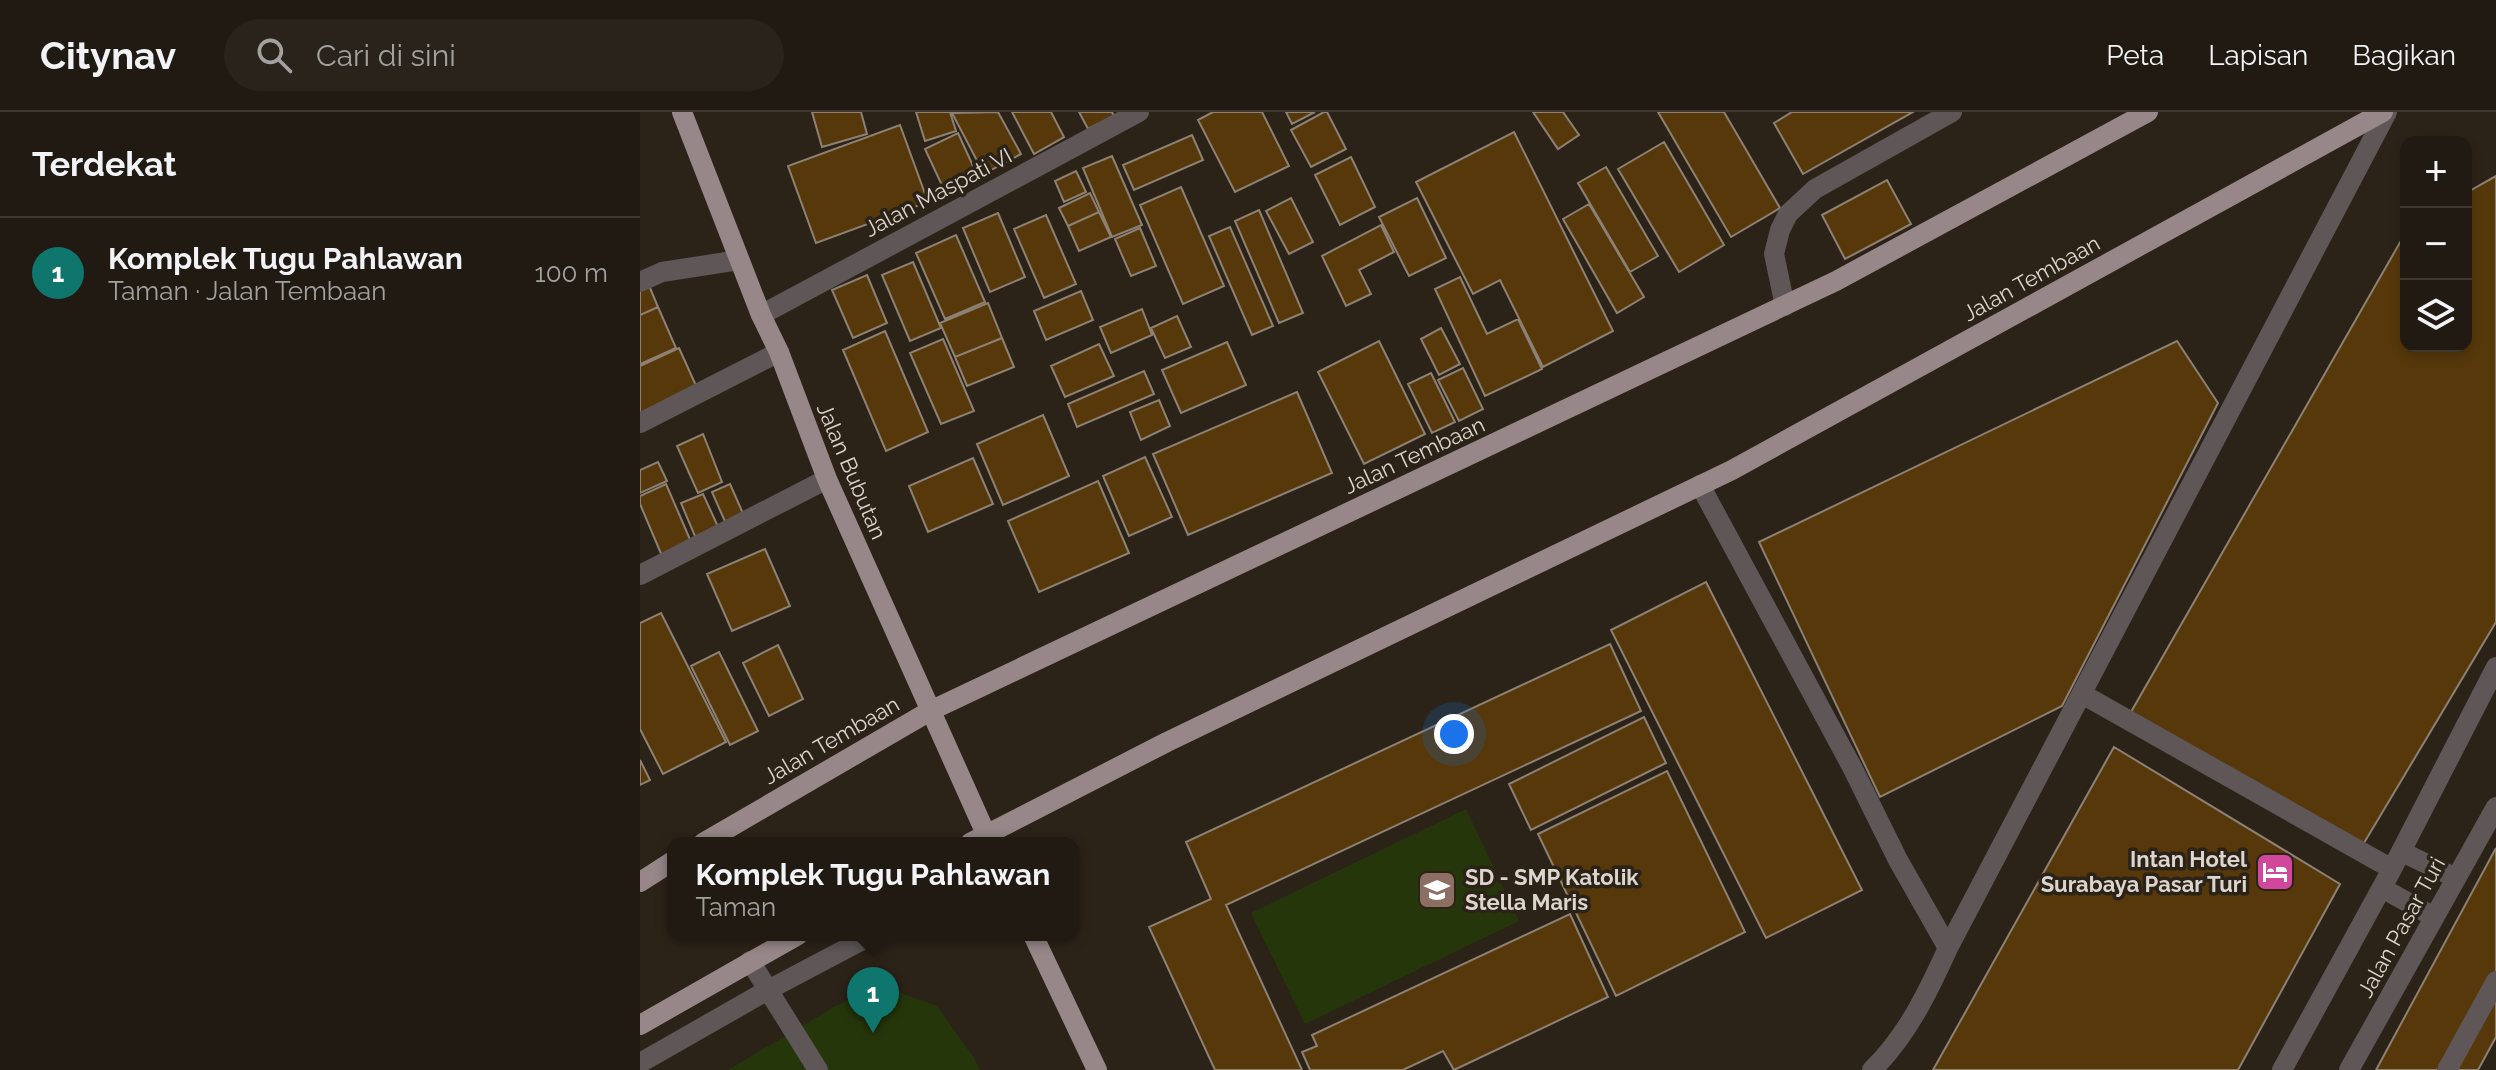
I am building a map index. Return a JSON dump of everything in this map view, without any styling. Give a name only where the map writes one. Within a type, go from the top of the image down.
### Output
[{"type":"main road","name":"Jalan Bubutan","points":[[682,112],[827,479],[930,711],[981,837]]},
{"type":"main road","name":"Jalan Tembaan","points":[[713,837],[930,711],[1836,281],[2148,112]]},
{"type":"main road","name":"Jalan Tembaan","points":[[988,837],[1167,742],[1700,485],[2385,112]]},
{"type":"main road","points":[[640,882],[667,865]]},
{"type":"main road","points":[[640,1025],[787,941]]},
{"type":"main road","points":[[1036,941],[1097,1070]]},
{"type":"street","name":"Jalan Maspati VI","points":[[761,315],[1139,112]]},
{"type":"street","points":[[1785,306],[1774,254],[1788,214],[1815,189],[1952,112]]},
{"type":"street","points":[[1872,1070],[1882,1061],[1921,1006],[1948,948],[2385,112]]},
{"type":"street","points":[[640,282],[662,272],[739,260]]},
{"type":"street","points":[[640,423],[779,352]]},
{"type":"street","points":[[640,575],[827,479]]},
{"type":"street","points":[[1700,485],[1852,767],[1898,860],[1948,948]]},
{"type":"street","points":[[2282,1070],[2397,861],[2496,667]]},
{"type":"street","points":[[2082,694],[2397,861],[2456,878]]},
{"type":"street","name":"Jalan Pasar Turi","points":[[2349,1070],[2496,807]]},
{"type":"street","points":[[2382,888],[2434,917]]},
{"type":"street","points":[[640,1063],[861,941]]},
{"type":"street","points":[[750,961],[818,1070]]},
{"type":"street","points":[[2447,1070],[2496,981]]},
{"type":"green space","points":[[1466,809],[1519,921],[1305,1024],[1251,913]]},
{"type":"green space","points":[[878,985],[937,1006],[980,1070],[728,1070],[832,1008]]},
{"type":"building","points":[[812,112],[861,112],[867,134],[822,147]]},
{"type":"building","points":[[916,112],[950,112],[956,131],[925,141]]},
{"type":"building","points":[[998,112],[1021,154],[984,174],[952,113]]},
{"type":"building","points":[[1012,112],[1051,112],[1064,137],[1034,154]]},
{"type":"building","points":[[1079,112],[1112,112],[1114,116],[1088,129]]},
{"type":"building","points":[[1213,112],[1262,112],[1289,166],[1235,192],[1198,120]]},
{"type":"building","points":[[1286,112],[1315,112],[1292,124]]},
{"type":"building","points":[[1327,112],[1346,149],[1311,167],[1291,130]]},
{"type":"building","points":[[1533,112],[1563,112],[1579,135],[1558,149]]},
{"type":"building","points":[[1658,112],[1724,112],[1780,208],[1731,237]]},
{"type":"building","points":[[1792,112],[1913,112],[1803,174],[1774,123]]},
{"type":"building","points":[[900,125],[928,202],[816,243],[788,166]]},
{"type":"building","points":[[1514,132],[1613,331],[1543,367],[1500,280],[1473,294],[1416,182]]},
{"type":"building","points":[[958,133],[979,179],[946,194],[925,149]]},
{"type":"building","points":[[1192,135],[1203,160],[1134,190],[1123,165]]},
{"type":"building","points":[[1664,142],[1724,245],[1679,272],[1618,169]]},
{"type":"building","points":[[1112,156],[1142,225],[1112,237],[1083,168]]},
{"type":"building","points":[[1351,157],[1375,207],[1340,225],[1315,175]]},
{"type":"building","points":[[1606,167],[1658,256],[1630,272],[1578,183]]},
{"type":"building","points":[[1076,171],[1086,192],[1064,202],[1055,181]]},
{"type":"building","points":[[2496,176],[2496,622],[2361,848],[2131,712],[2400,242],[2400,352],[2472,352],[2472,190]]},
{"type":"building","points":[[1887,180],[1911,224],[1845,259],[1822,215]]},
{"type":"building","points":[[1181,187],[1224,286],[1183,304],[1140,205]]},
{"type":"building","points":[[1090,193],[1099,212],[1068,226],[1059,208]]},
{"type":"building","points":[[1291,198],[1313,242],[1289,254],[1266,211]]},
{"type":"building","points":[[1417,198],[1446,258],[1409,276],[1379,217]]},
{"type":"building","points":[[1589,204],[1644,297],[1617,313],[1563,219]]},
{"type":"building","points":[[1259,210],[1303,313],[1279,323],[1235,221]]},
{"type":"building","points":[[1099,212],[1111,237],[1079,251],[1068,226]]},
{"type":"building","points":[[998,213],[1025,277],[990,292],[963,228]]},
{"type":"building","points":[[1046,215],[1076,284],[1044,298],[1014,229]]},
{"type":"building","points":[[1381,225],[1394,252],[1359,270],[1371,294],[1346,306],[1322,256]]},
{"type":"building","points":[[1230,227],[1273,326],[1252,335],[1209,236]]},
{"type":"building","points":[[1140,228],[1156,266],[1131,276],[1115,239]]},
{"type":"building","points":[[956,235],[985,302],[945,319],[916,253]]},
{"type":"building","points":[[913,262],[941,328],[910,341],[882,275]]},
{"type":"building","points":[[867,275],[887,323],[853,338],[832,290]]},
{"type":"building","points":[[1460,277],[1487,334],[1518,319],[1542,369],[1485,396],[1435,289]]},
{"type":"building","points":[[648,283],[658,307],[640,315],[640,286]]},
{"type":"building","points":[[1081,291],[1093,320],[1046,340],[1034,311]]},
{"type":"building","points":[[988,303],[1002,338],[955,357],[940,323]]},
{"type":"building","points":[[658,307],[676,348],[640,364],[640,315]]},
{"type":"building","points":[[1142,309],[1152,335],[1111,353],[1100,327]]},
{"type":"building","points":[[1177,316],[1191,347],[1165,358],[1151,328]]},
{"type":"building","points":[[1441,328],[1460,364],[1439,375],[1421,339]]},
{"type":"building","points":[[885,331],[928,432],[886,451],[843,350]]},
{"type":"building","points":[[1002,338],[1014,367],[967,386],[955,357]]},
{"type":"building","points":[[943,339],[974,411],[941,424],[910,353]]},
{"type":"building","points":[[1379,341],[1425,434],[1364,464],[1318,372]]},
{"type":"building","points":[[2177,341],[2218,403],[2062,706],[1880,797],[1759,542]]},
{"type":"building","points":[[1227,342],[1246,385],[1181,413],[1162,370]]},
{"type":"building","points":[[1099,344],[1114,376],[1065,397],[1051,366]]},
{"type":"building","points":[[679,348],[698,390],[640,417],[640,366]]},
{"type":"building","points":[[1463,368],[1483,409],[1459,421],[1438,380]]},
{"type":"building","points":[[1144,371],[1154,394],[1077,427],[1068,404]]},
{"type":"building","points":[[1431,373],[1455,422],[1432,433],[1408,384]]},
{"type":"building","points":[[1297,392],[1332,473],[1188,535],[1153,454]]},
{"type":"building","points":[[1159,400],[1170,426],[1141,440],[1130,412]]},
{"type":"building","points":[[1043,415],[1069,476],[1003,505],[977,444]]},
{"type":"building","points":[[703,434],[722,482],[698,493],[677,446]]},
{"type":"building","points":[[1145,457],[1172,517],[1129,536],[1103,476]]},
{"type":"building","points":[[973,458],[993,504],[928,532],[909,486]]},
{"type":"building","points":[[658,462],[667,481],[640,493],[640,470]]},
{"type":"building","points":[[1098,481],[1129,553],[1039,592],[1008,521]]},
{"type":"building","points":[[666,484],[692,544],[662,556],[640,504],[640,496]]},
{"type":"building","points":[[730,484],[745,518],[727,526],[712,492]]},
{"type":"building","points":[[703,494],[720,531],[697,541],[681,503]]},
{"type":"building","points":[[765,549],[790,606],[732,631],[707,574]]},
{"type":"building","points":[[1706,582],[1862,890],[1766,938],[1611,630]]},
{"type":"building","points":[[661,613],[726,742],[663,774],[640,729],[640,623]]},
{"type":"building","points":[[1610,644],[1641,711],[1226,905],[1302,1070],[1215,1070],[1149,927],[1211,899],[1186,842]]},
{"type":"building","points":[[778,645],[803,699],[769,716],[743,663]]},
{"type":"building","points":[[719,652],[758,731],[730,745],[691,666]]},
{"type":"building","points":[[1644,717],[1666,763],[1531,830],[1509,784]]},
{"type":"building","points":[[2114,747],[2340,884],[2238,1070],[1933,1070]]},
{"type":"building","points":[[640,760],[650,780],[640,785]]},
{"type":"building","points":[[1667,771],[1745,932],[1616,996],[1538,834]]},
{"type":"building","points":[[2496,848],[2496,1037],[2478,1070],[2376,1070]]},
{"type":"building","points":[[1570,914],[1608,997],[1454,1070],[1443,1051],[1403,1070],[1310,1070],[1302,1052],[1317,1046],[1312,1035]]},
{"type":"place","name":"Intan Hotel Surabaya Pasar Turi","points":[[2275,872]]},
{"type":"place","name":"SD - SMP Katolik Stella Maris","points":[[1437,890]]},
{"type":"place","name":"Komplek Tugu Pahlawan","points":[[873,1033]]}]
